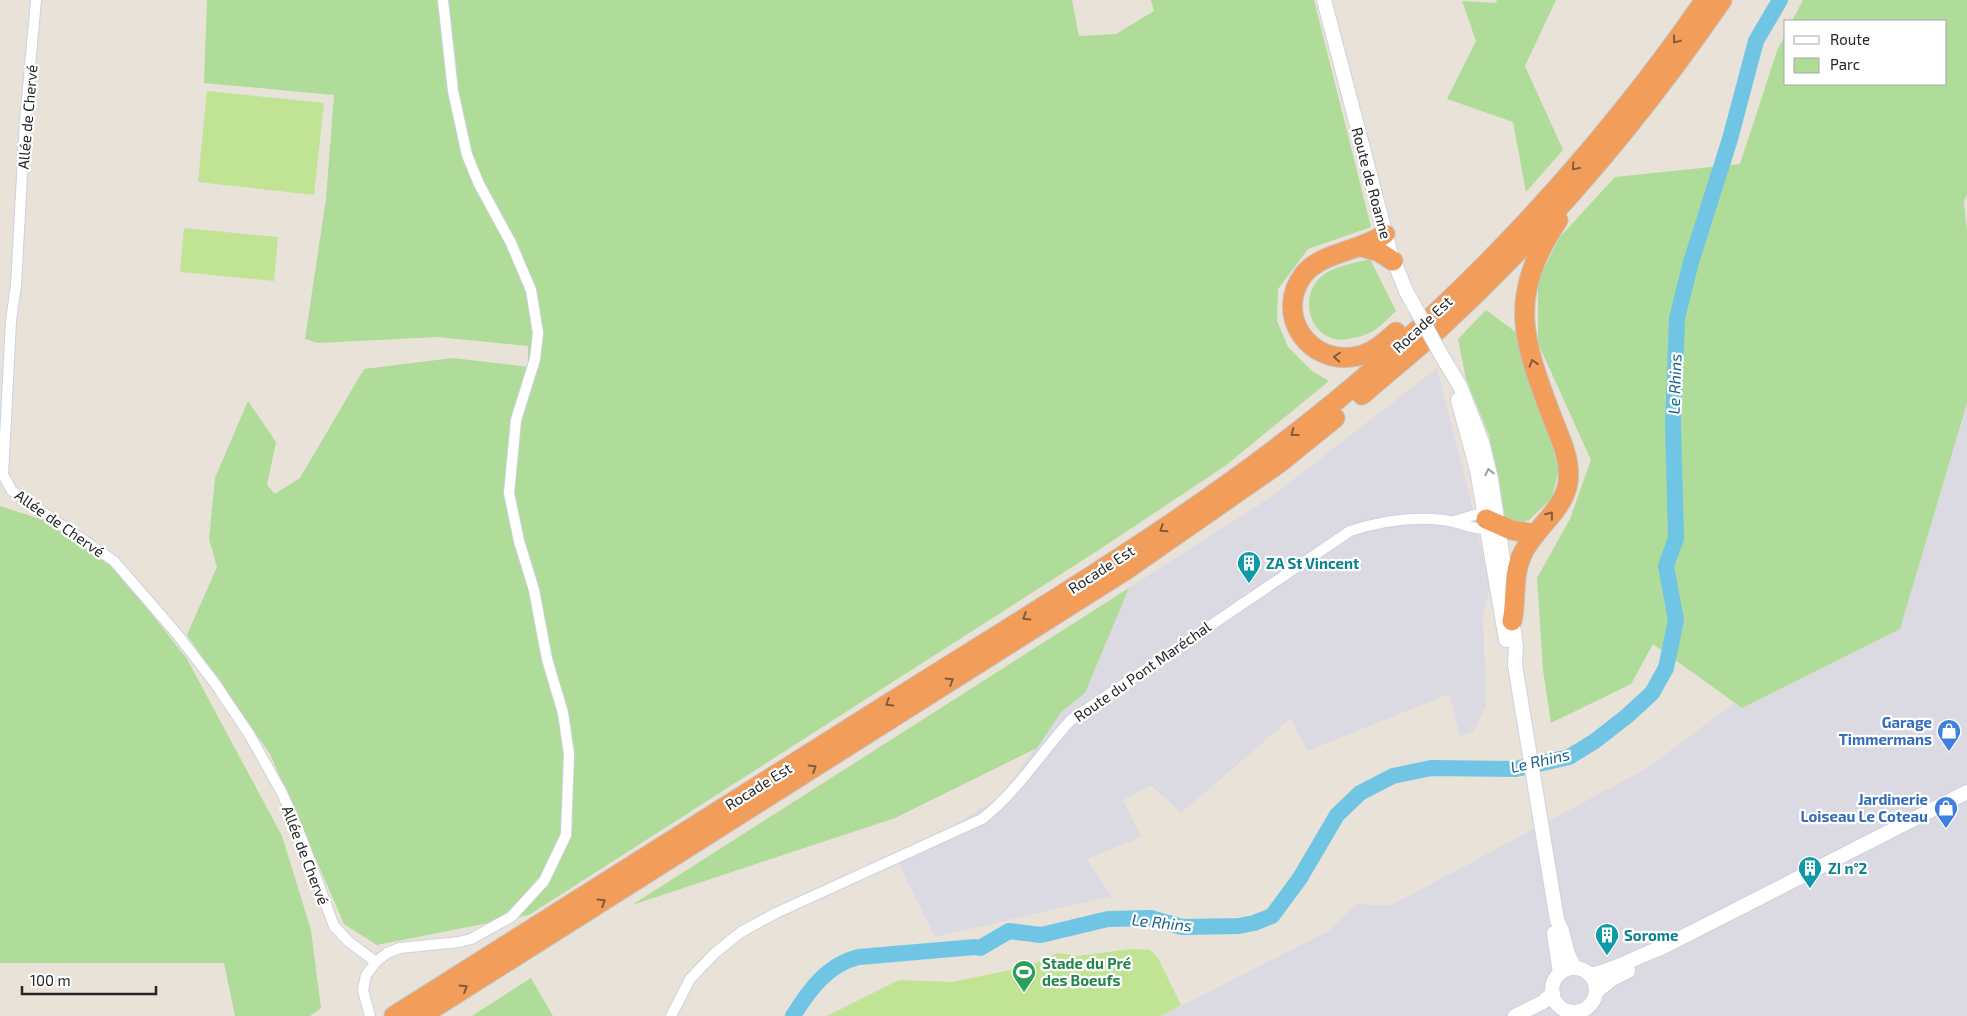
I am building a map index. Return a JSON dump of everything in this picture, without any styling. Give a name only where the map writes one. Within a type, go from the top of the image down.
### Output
[{"type":"highway","name":"Rocade Est","points":[[420,1011],[1120,557],[1197,506],[1271,452],[1348,391],[1435,312],[1500,249],[1636,93],[1705,0]]},
{"type":"highway","name":"Rocade Est","points":[[394,1016],[420,1011],[1126,570],[1285,458],[1354,402],[1442,326],[1518,250],[1568,196],[1647,102],[1722,0]]},
{"type":"highway","points":[[1512,622],[1516,606],[1515,582],[1518,564],[1535,534],[1563,499],[1568,483],[1565,453],[1531,357],[1524,318],[1524,300],[1534,263],[1566,208],[1568,196]]},
{"type":"highway","points":[[1386,234],[1362,247],[1334,255],[1314,264],[1305,273],[1293,295],[1294,315],[1299,332],[1314,349],[1324,355],[1348,358],[1373,350],[1397,331],[1478,258],[1500,249]]},
{"type":"highway","points":[[1362,247],[1379,252],[1393,261]]},
{"type":"highway","points":[[1491,521],[1524,534],[1535,534]]},
{"type":"street","name":"Allée de Chervé","points":[[36,0],[25,121],[16,284],[11,321],[3,475],[12,490],[114,561],[177,634],[214,682],[249,734],[282,793],[307,852],[334,926],[349,942],[376,962]]},
{"type":"street","points":[[370,1016],[363,990],[366,975],[376,962],[387,953],[400,948],[472,939],[511,917],[544,880],[566,835],[569,754],[563,713],[547,659],[534,590],[518,541],[509,493],[516,420],[536,359],[538,333],[531,290],[511,243],[479,184],[467,155],[453,91],[443,0]]},
{"type":"street","name":"Route de Roanne","points":[[1324,0],[1393,261],[1406,291],[1450,372],[1491,521]]},
{"type":"street","name":"Route du Pont Maréchal","points":[[671,1016],[690,979],[741,932],[776,913],[982,818],[1000,805],[1020,784],[1050,742],[1071,720],[1319,550],[1350,531],[1381,521],[1403,518],[1491,521]]},
{"type":"street","name":"Route du Pont Maréchal","points":[[1454,521],[1470,527],[1491,521]]},
{"type":"street","points":[[1491,521],[1516,646],[1515,665],[1524,726],[1557,920],[1568,954],[1575,968],[1590,975],[1596,984],[1597,992]]},
{"type":"street","points":[[1491,521],[1507,648],[1515,665]]},
{"type":"street","points":[[1590,975],[1608,971],[1642,954],[1661,948],[1967,792]]},
{"type":"street","points":[[1557,920],[1554,932],[1560,973]]},
{"type":"street","points":[[1536,1016],[1564,1011],[1582,1013],[1592,1004],[1597,992],[1612,979],[1646,962],[1661,948]]},
{"type":"street","points":[[1564,1011],[1557,1004],[1552,992],[1553,984],[1560,973],[1575,968]]},
{"type":"street","points":[[1515,1016],[1543,1002],[1552,992]]},
{"type":"shaded area","points":[[1437,368],[1490,587],[1483,616],[1486,705],[1474,731],[1460,736],[1449,694],[1307,751],[1291,718],[1181,813],[1151,785],[1123,800],[1141,837],[1087,859],[1111,896],[935,937],[893,853],[954,825],[1001,796],[1061,711],[1085,693],[1129,588],[1271,497]]},
{"type":"shaded area","points":[[1967,403],[1967,1016],[1161,1016],[1327,932],[1357,904],[1390,906],[1646,769],[1734,703],[1742,708],[1900,629]]},
{"type":"green space","points":[[207,0],[1072,0],[1079,36],[1116,34],[1154,11],[1151,0],[1314,0],[1371,227],[1308,249],[1278,289],[1277,321],[1288,347],[1312,371],[1329,381],[1225,466],[1097,551],[529,915],[377,945],[344,924],[270,754],[187,635],[217,567],[209,539],[215,478],[248,401],[276,442],[267,485],[275,494],[300,478],[364,369],[453,358],[528,367],[528,346],[437,337],[318,343],[305,339],[326,199],[334,95],[204,83]]},
{"type":"green space","points":[[1497,0],[1556,0],[1525,66],[1563,150],[1526,192],[1513,122],[1447,99],[1476,41],[1462,1],[1496,3]]},
{"type":"green space","points":[[1803,0],[1967,0],[1967,194],[1964,202],[1967,232],[1967,403],[1900,629],[1742,708],[1653,644],[1631,684],[1551,723],[1543,670],[1537,578],[1570,519],[1591,460],[1538,343],[1538,281],[1559,238],[1615,177],[1740,164],[1777,51],[1784,37],[1784,85],[1947,85],[1947,20],[1793,20]]},
{"type":"green space","points":[[207,91],[324,103],[314,195],[198,182]]},
{"type":"green space","points":[[184,228],[278,237],[274,281],[180,272]]},
{"type":"green space","points":[[1370,259],[1396,311],[1380,326],[1366,334],[1342,339],[1326,336],[1314,323],[1311,315],[1309,306],[1312,289],[1317,281],[1328,272],[1342,266]]},
{"type":"green space","points":[[1486,310],[1517,333],[1559,469],[1552,498],[1529,520],[1518,523],[1505,518],[1489,435],[1466,379],[1458,339]]},
{"type":"green space","points":[[0,506],[43,520],[114,566],[187,659],[282,836],[311,930],[321,1008],[310,1016],[235,1016],[224,963],[0,963]]},
{"type":"green space","points":[[1129,588],[1085,693],[1061,712],[1037,748],[895,818],[632,905]]},
{"type":"green space","name":"Stade du Pré des Boeufs","points":[[1130,949],[1150,950],[1158,958],[1181,1005],[1161,1016],[827,1016],[899,980],[953,982],[1029,966],[1057,953],[1078,956]]},
{"type":"green space","points":[[531,978],[553,1016],[472,1016]]},
{"type":"waterway","name":"Le Rhins","points":[[793,1016],[820,979],[848,960],[859,957],[980,948],[1009,931],[1041,935],[1108,919],[1151,918],[1182,927],[1239,926],[1254,923],[1272,916],[1300,878],[1337,815],[1360,793],[1393,776],[1431,768],[1516,769],[1569,757],[1595,741],[1652,693],[1666,668],[1676,620],[1666,566],[1676,538],[1673,424],[1677,318],[1691,262],[1730,139],[1756,41],[1780,0]]},
{"type":"place","name":"ZA St Vincent","points":[[1249,584]]},
{"type":"place","name":"Garage Timmermans","points":[[1949,752]]},
{"type":"place","name":"Jardinerie Loiseau Le Coteau","points":[[1946,829]]},
{"type":"place","name":"ZI n°2","points":[[1810,889]]},
{"type":"place","name":"Sorome","points":[[1607,956]]},
{"type":"place","name":"Stade du Pré des Boeufs","points":[[1024,993]]}]
